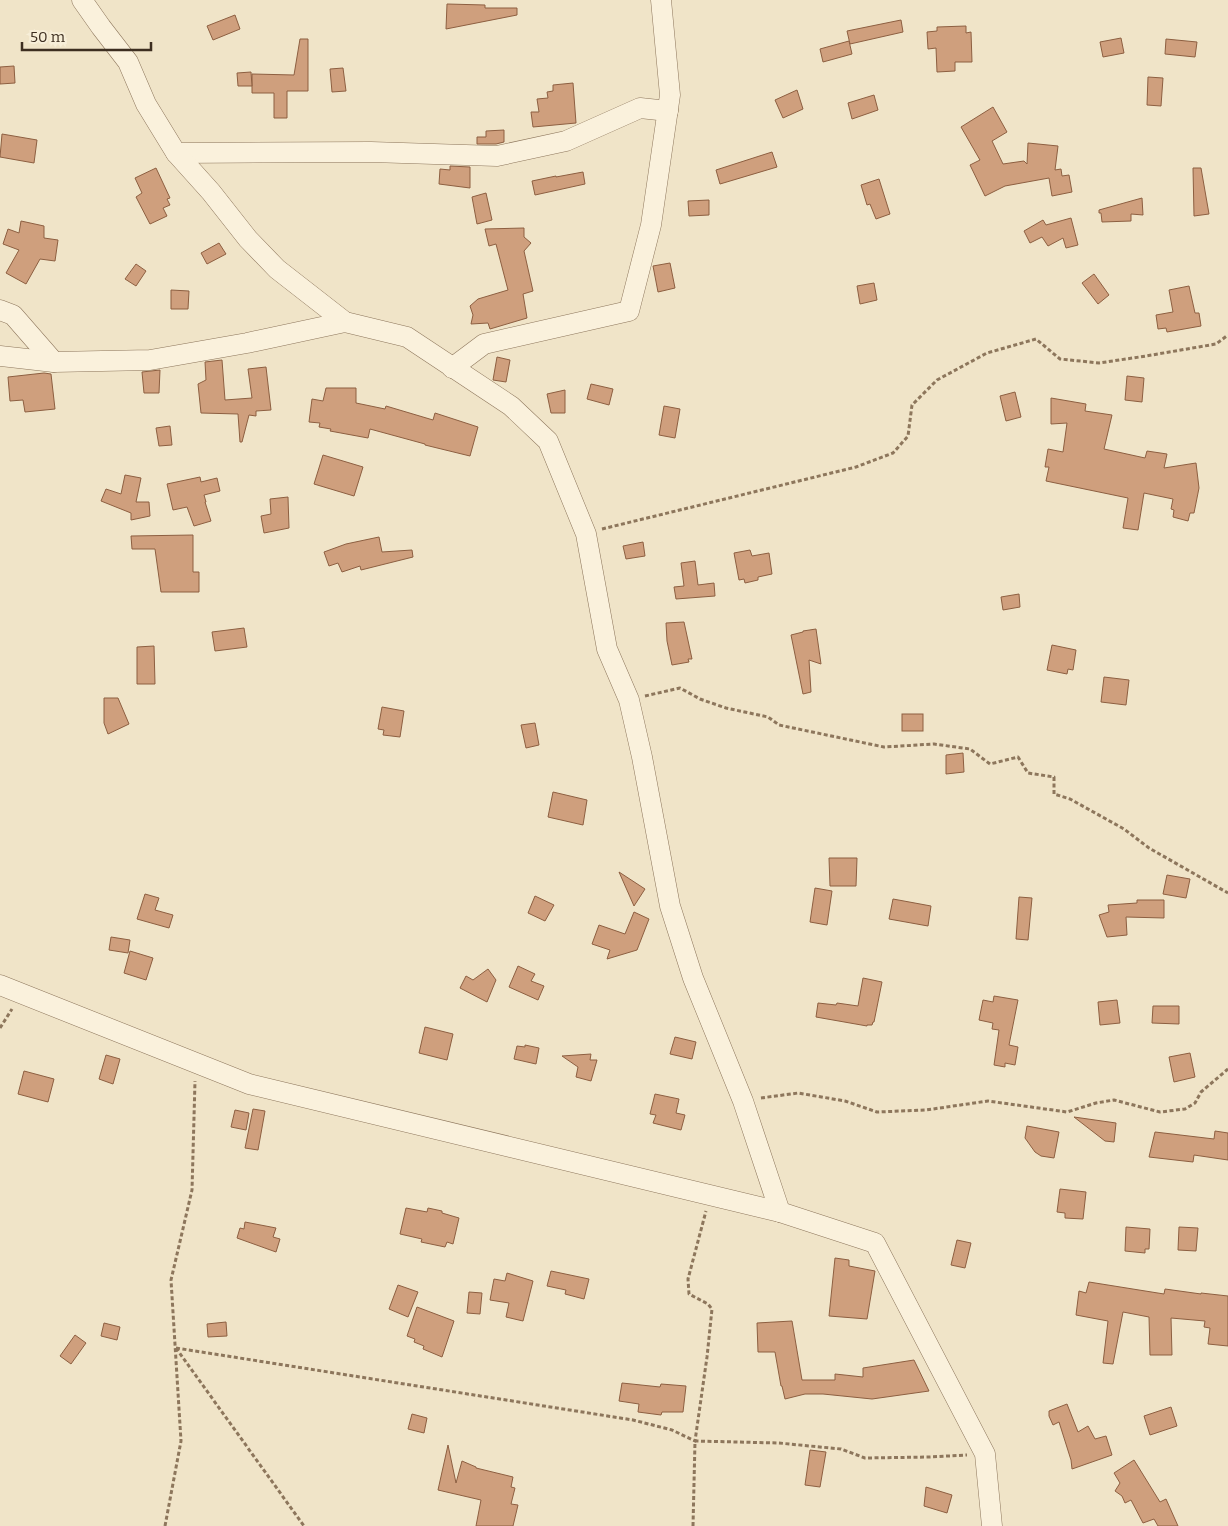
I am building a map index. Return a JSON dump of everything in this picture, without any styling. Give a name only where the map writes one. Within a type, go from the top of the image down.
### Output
[{"type":"street","points":[[82,0],[128,62],[146,104],[176,153],[211,192],[248,239],[277,268],[345,322],[407,337],[512,406],[548,441],[586,534],[607,649],[629,700],[642,757],[670,906],[693,978],[743,1100],[780,1212]]},
{"type":"street","points":[[452,368],[484,344],[629,311],[651,225],[670,95],[661,0]]},
{"type":"street","points":[[176,153],[371,152],[497,156],[566,141],[640,108],[668,111]]},
{"type":"street","points":[[0,310],[13,315],[54,362]]},
{"type":"street","points":[[0,356],[54,362],[150,360],[247,343],[345,322]]},
{"type":"street","points":[[0,985],[249,1084],[780,1212],[875,1243],[985,1454],[992,1526]]},
{"type":"path","points":[[586,534],[856,467],[894,453],[908,436],[912,405],[937,380],[987,353],[1036,339],[1060,359],[1099,363],[1216,344],[1228,335]]},
{"type":"path","points":[[629,700],[680,688],[700,699],[726,708],[768,717],[779,725],[884,747],[934,744],[970,749],[990,764],[1018,757],[1028,773],[1054,777],[1054,794],[1070,799],[1124,829],[1149,848],[1228,893]]},
{"type":"path","points":[[165,1526],[181,1441],[171,1280],[192,1190],[195,1063]]},
{"type":"path","points":[[743,1100],[798,1093],[845,1101],[877,1112],[926,1110],[988,1101],[1067,1112],[1096,1103],[1114,1100],[1160,1112],[1185,1109],[1195,1103],[1201,1092],[1228,1069]]},
{"type":"path","points":[[693,1526],[694,1441],[712,1309],[708,1304],[689,1294],[688,1279],[710,1196]]},
{"type":"path","points":[[176,1348],[633,1420],[672,1430],[694,1441],[779,1443],[841,1449],[865,1458],[985,1454]]},
{"type":"path","points":[[176,1348],[304,1526]]},
{"type":"building","points":[[447,4],[485,5],[485,8],[517,8],[517,15],[446,29]]},
{"type":"building","points":[[235,15],[240,29],[213,40],[207,26]]},
{"type":"building","points":[[901,20],[903,32],[850,44],[847,31]]},
{"type":"building","points":[[966,26],[966,33],[971,32],[972,62],[955,62],[955,71],[937,72],[936,48],[928,49],[927,32],[937,31],[937,27]]},
{"type":"building","points":[[1121,38],[1124,53],[1103,57],[1100,42]]},
{"type":"building","points":[[300,39],[308,39],[308,91],[287,91],[287,118],[274,118],[274,93],[252,93],[252,74],[294,75]]},
{"type":"building","points":[[1166,39],[1197,42],[1195,57],[1165,54]]},
{"type":"building","points":[[849,41],[852,54],[823,62],[820,49]]},
{"type":"building","points":[[14,66],[15,83],[0,84],[0,67]]},
{"type":"building","points":[[343,68],[346,91],[332,92],[330,69]]},
{"type":"building","points":[[251,72],[252,86],[238,86],[237,73]]},
{"type":"building","points":[[1148,77],[1163,78],[1161,106],[1147,105]]},
{"type":"building","points":[[573,83],[576,123],[533,127],[531,112],[539,112],[537,99],[548,98],[547,92],[553,91],[553,85]]},
{"type":"building","points":[[797,90],[803,109],[783,118],[775,100]]},
{"type":"building","points":[[874,95],[878,110],[852,119],[848,103]]},
{"type":"building","points":[[993,107],[1007,132],[992,141],[1003,164],[1024,161],[1027,164],[1028,143],[1058,146],[1055,170],[1061,169],[1062,176],[1069,175],[1072,192],[1052,196],[1049,178],[1005,186],[985,196],[970,165],[980,160],[961,127]]},
{"type":"building","points":[[504,130],[504,142],[477,144],[477,137],[486,137],[486,131]]},
{"type":"building","points":[[2,134],[37,140],[34,163],[0,157]]},
{"type":"building","points":[[772,152],[777,167],[720,184],[716,170]]},
{"type":"building","points":[[450,166],[470,167],[470,188],[439,184],[440,169],[450,170]]},
{"type":"building","points":[[156,168],[170,198],[167,199],[170,205],[163,208],[167,216],[150,224],[136,197],[142,193],[135,178]]},
{"type":"building","points":[[1193,168],[1201,168],[1209,214],[1194,216]]},
{"type":"building","points":[[583,172],[585,184],[535,195],[532,181]]},
{"type":"building","points":[[879,179],[890,214],[876,219],[870,204],[867,205],[861,185]]},
{"type":"building","points":[[486,193],[492,220],[477,224],[472,197]]},
{"type":"building","points":[[1142,198],[1143,215],[1131,214],[1131,221],[1102,222],[1099,210]]},
{"type":"building","points":[[709,200],[709,215],[689,216],[688,201]]},
{"type":"building","points":[[1071,218],[1078,245],[1066,248],[1063,238],[1048,246],[1042,237],[1030,243],[1024,231],[1043,220],[1046,225]]},
{"type":"building","points":[[21,221],[44,226],[44,238],[58,240],[55,261],[40,259],[26,284],[6,273],[19,250],[3,244],[8,229],[19,233]]},
{"type":"building","points":[[524,228],[524,237],[531,243],[524,251],[533,291],[523,294],[527,318],[490,329],[488,323],[471,324],[473,315],[470,306],[478,299],[508,290],[496,244],[489,246],[485,229]]},
{"type":"building","points":[[219,243],[226,254],[207,264],[201,253]]},
{"type":"building","points":[[670,263],[675,288],[658,292],[653,266]]},
{"type":"building","points":[[136,264],[146,271],[136,286],[125,279]]},
{"type":"building","points":[[1094,274],[1109,295],[1098,304],[1082,283]]},
{"type":"building","points":[[874,283],[877,300],[860,304],[857,286]]},
{"type":"building","points":[[1189,286],[1195,313],[1199,313],[1201,326],[1167,332],[1166,328],[1158,329],[1156,315],[1173,312],[1169,290]]},
{"type":"building","points":[[171,290],[189,291],[188,309],[171,309]]},
{"type":"building","points":[[497,357],[510,360],[506,382],[493,380]]},
{"type":"building","points":[[222,360],[225,400],[252,398],[248,369],[266,367],[271,410],[256,411],[256,416],[249,415],[242,442],[240,442],[238,414],[201,413],[198,384],[206,380],[205,362]]},
{"type":"building","points":[[160,370],[159,393],[144,393],[142,372]]},
{"type":"building","points":[[51,374],[55,409],[25,412],[23,400],[10,401],[8,377]]},
{"type":"building","points":[[1127,376],[1144,378],[1142,402],[1125,400]]},
{"type":"building","points":[[591,384],[613,389],[609,405],[587,399]]},
{"type":"building","points":[[326,388],[356,388],[356,403],[385,409],[386,406],[433,420],[435,413],[478,427],[470,456],[370,429],[368,438],[319,427],[320,423],[309,422],[312,399],[323,401]]},
{"type":"building","points":[[565,390],[565,413],[551,413],[547,394]]},
{"type":"building","points":[[1015,392],[1021,417],[1006,421],[1000,396]]},
{"type":"building","points":[[1051,398],[1086,404],[1085,411],[1112,415],[1104,449],[1145,458],[1147,451],[1167,454],[1164,468],[1196,463],[1199,488],[1194,513],[1190,513],[1188,521],[1173,517],[1174,510],[1171,509],[1173,499],[1144,493],[1138,530],[1123,528],[1128,498],[1046,481],[1049,467],[1045,467],[1048,449],[1063,452],[1067,423],[1051,424]]},
{"type":"building","points":[[664,406],[680,409],[675,438],[659,435]]},
{"type":"building","points":[[170,426],[172,445],[159,446],[156,428]]},
{"type":"building","points":[[323,455],[363,467],[354,496],[314,484]]},
{"type":"building","points":[[125,475],[141,478],[136,502],[149,502],[150,516],[131,520],[131,513],[101,501],[106,489],[121,494]]},
{"type":"building","points":[[200,477],[201,482],[217,478],[220,491],[204,495],[211,521],[194,526],[187,507],[173,510],[167,484]]},
{"type":"building","points":[[288,497],[289,528],[264,533],[261,516],[271,514],[270,499]]},
{"type":"building","points":[[193,535],[193,572],[199,572],[199,592],[161,592],[155,549],[132,549],[131,536]]},
{"type":"building","points":[[379,537],[382,552],[412,550],[413,557],[361,570],[360,566],[342,572],[338,563],[329,566],[324,552],[346,544]]},
{"type":"building","points":[[643,542],[645,556],[626,559],[623,546]]},
{"type":"building","points":[[750,550],[752,556],[769,553],[772,574],[758,577],[758,580],[745,583],[744,579],[739,580],[734,553]]},
{"type":"building","points":[[695,561],[698,585],[714,583],[715,596],[676,599],[674,587],[684,586],[681,563]]},
{"type":"building","points":[[1019,594],[1020,607],[1003,610],[1001,597]]},
{"type":"building","points":[[684,622],[692,659],[688,659],[689,662],[672,665],[667,641],[666,623]]},
{"type":"building","points":[[244,628],[247,647],[215,651],[212,632]]},
{"type":"building","points":[[816,629],[821,664],[809,660],[811,692],[803,694],[791,635]]},
{"type":"building","points":[[1052,645],[1076,650],[1073,670],[1068,669],[1067,674],[1047,670]]},
{"type":"building","points":[[154,646],[155,684],[137,684],[137,647]]},
{"type":"building","points":[[1104,677],[1129,680],[1126,705],[1101,702]]},
{"type":"building","points":[[104,698],[118,698],[129,724],[108,734],[104,723]]},
{"type":"building","points":[[382,707],[404,711],[400,737],[383,735],[384,730],[378,729]]},
{"type":"building","points":[[902,714],[923,714],[923,731],[902,731]]},
{"type":"building","points":[[535,723],[539,745],[526,748],[521,725]]},
{"type":"building","points":[[963,753],[964,772],[946,774],[946,755]]},
{"type":"building","points":[[553,792],[587,800],[583,825],[548,817]]},
{"type":"building","points":[[829,858],[857,858],[856,886],[830,886]]},
{"type":"building","points":[[619,872],[645,889],[634,906]]},
{"type":"building","points":[[1167,875],[1190,879],[1186,898],[1163,894]]},
{"type":"building","points":[[815,888],[832,891],[827,925],[810,922]]},
{"type":"building","points":[[145,894],[159,898],[155,910],[173,915],[169,928],[137,919]]},
{"type":"building","points":[[535,896],[554,905],[545,921],[528,913]]},
{"type":"building","points":[[1019,897],[1032,898],[1028,940],[1016,939]]},
{"type":"building","points":[[893,899],[931,906],[928,926],[889,919]]},
{"type":"building","points":[[1137,900],[1164,900],[1164,918],[1126,917],[1127,935],[1107,937],[1099,915],[1109,912],[1108,905],[1137,903]]},
{"type":"building","points":[[634,912],[649,919],[637,950],[607,959],[610,950],[592,944],[599,925],[625,934]]},
{"type":"building","points":[[111,937],[130,940],[128,953],[109,950]]},
{"type":"building","points":[[130,951],[153,958],[146,980],[124,973]]},
{"type":"building","points":[[518,966],[535,974],[531,981],[544,986],[538,1000],[509,987]]},
{"type":"building","points":[[488,969],[496,980],[487,1002],[460,988],[466,976],[473,980]]},
{"type":"building","points":[[863,978],[882,982],[872,1025],[867,1026],[816,1017],[818,1003],[858,1006]]},
{"type":"building","points":[[994,996],[1018,1000],[1009,1045],[1018,1047],[1015,1065],[1005,1063],[1005,1067],[994,1065],[999,1030],[992,1029],[993,1023],[979,1020],[983,1000],[993,1002]]},
{"type":"building","points":[[1117,1000],[1120,1023],[1100,1025],[1098,1002]]},
{"type":"building","points":[[1153,1006],[1179,1006],[1179,1024],[1152,1023]]},
{"type":"building","points":[[425,1027],[453,1034],[447,1060],[419,1053]]},
{"type":"building","points":[[675,1037],[696,1042],[692,1059],[670,1054]]},
{"type":"building","points":[[525,1045],[539,1048],[536,1064],[514,1059],[517,1046],[525,1047]]},
{"type":"building","points":[[1190,1053],[1195,1077],[1174,1082],[1169,1057]]},
{"type":"building","points":[[591,1054],[590,1060],[597,1060],[591,1081],[576,1077],[578,1067],[562,1056]]},
{"type":"building","points":[[106,1055],[120,1059],[113,1084],[99,1079]]},
{"type":"building","points":[[24,1071],[54,1079],[48,1102],[18,1094]]},
{"type":"building","points":[[655,1094],[679,1099],[676,1113],[685,1115],[681,1130],[653,1123],[656,1115],[650,1114]]},
{"type":"building","points":[[253,1109],[265,1111],[258,1150],[245,1148]]},
{"type":"building","points":[[235,1110],[249,1113],[246,1130],[231,1127]]},
{"type":"building","points":[[1074,1117],[1116,1123],[1114,1142],[1105,1141]]},
{"type":"building","points":[[1027,1126],[1059,1132],[1054,1158],[1041,1156],[1035,1152],[1025,1138]]},
{"type":"building","points":[[1215,1131],[1228,1133],[1228,1160],[1194,1155],[1193,1162],[1149,1157],[1155,1132],[1214,1139]]},
{"type":"building","points":[[1060,1189],[1086,1192],[1083,1219],[1065,1218],[1065,1213],[1057,1212]]},
{"type":"building","points":[[406,1208],[427,1212],[428,1208],[459,1218],[453,1244],[447,1242],[445,1247],[421,1242],[422,1239],[400,1234]]},
{"type":"building","points":[[245,1222],[276,1228],[273,1237],[280,1239],[276,1252],[237,1238],[240,1228],[244,1229]]},
{"type":"building","points":[[1126,1227],[1150,1229],[1149,1249],[1145,1249],[1145,1253],[1125,1251]]},
{"type":"building","points":[[1179,1227],[1198,1228],[1196,1251],[1178,1250]]},
{"type":"building","points":[[957,1240],[971,1243],[965,1268],[951,1265]]},
{"type":"building","points":[[835,1258],[849,1260],[849,1266],[875,1271],[867,1319],[829,1316]]},
{"type":"building","points":[[551,1271],[589,1279],[584,1299],[565,1294],[566,1290],[547,1286]]},
{"type":"building","points":[[507,1273],[533,1281],[523,1321],[506,1317],[509,1303],[490,1300],[494,1279],[505,1281]]},
{"type":"building","points":[[1089,1282],[1164,1294],[1165,1289],[1228,1296],[1228,1346],[1208,1344],[1210,1328],[1204,1327],[1205,1321],[1171,1318],[1172,1355],[1150,1355],[1149,1317],[1123,1312],[1113,1364],[1103,1363],[1108,1321],[1076,1315],[1079,1291],[1086,1293]]},
{"type":"building","points":[[398,1285],[418,1292],[408,1317],[389,1309]]},
{"type":"building","points":[[469,1292],[482,1293],[480,1314],[467,1313]]},
{"type":"building","points":[[417,1307],[454,1321],[442,1357],[423,1349],[424,1346],[414,1342],[415,1339],[407,1336]]},
{"type":"building","points":[[792,1321],[802,1380],[835,1380],[835,1374],[863,1377],[863,1368],[914,1360],[929,1391],[872,1399],[805,1394],[785,1399],[775,1352],[758,1352],[757,1323]]},
{"type":"building","points":[[226,1322],[227,1336],[208,1337],[207,1324]]},
{"type":"building","points":[[104,1323],[120,1327],[117,1340],[101,1336]]},
{"type":"building","points":[[75,1335],[86,1343],[71,1364],[60,1356]]},
{"type":"building","points":[[622,1383],[660,1387],[661,1384],[686,1386],[683,1412],[662,1412],[661,1415],[638,1412],[639,1404],[619,1401]]},
{"type":"building","points":[[1067,1404],[1078,1432],[1088,1426],[1095,1439],[1106,1436],[1112,1455],[1072,1469],[1059,1422],[1053,1425],[1049,1416],[1049,1411]]},
{"type":"building","points":[[1171,1407],[1177,1426],[1150,1435],[1144,1416]]},
{"type":"building","points":[[412,1414],[427,1418],[424,1433],[408,1429]]},
{"type":"building","points":[[448,1445],[456,1483],[462,1461],[476,1468],[513,1477],[511,1487],[515,1488],[511,1504],[518,1505],[513,1526],[476,1526],[481,1500],[438,1490]]},
{"type":"building","points":[[810,1450],[826,1452],[820,1487],[805,1485]]},
{"type":"building","points":[[1134,1460],[1160,1502],[1166,1499],[1178,1526],[1158,1526],[1154,1519],[1143,1523],[1131,1500],[1125,1503],[1122,1496],[1115,1491],[1120,1483],[1114,1473]]},
{"type":"building","points":[[926,1487],[952,1495],[947,1513],[924,1506]]}]
